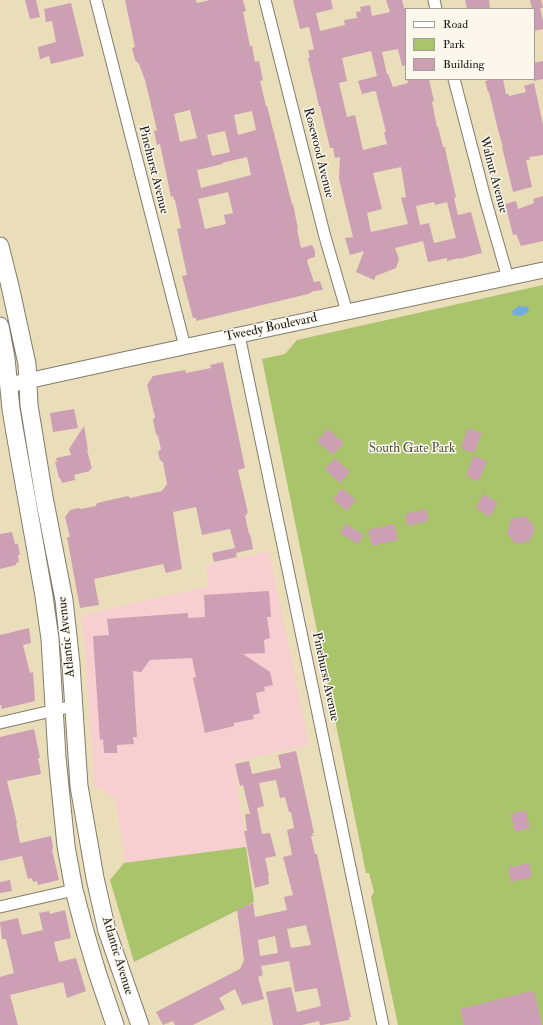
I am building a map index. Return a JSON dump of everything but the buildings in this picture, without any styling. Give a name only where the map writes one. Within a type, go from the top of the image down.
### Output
[{"type":"main road","name":"Atlantic Avenue","points":[[0,246],[27,364],[30,409],[44,497],[66,616],[71,664],[79,786],[95,878],[107,931],[140,1025]]},
{"type":"main road","name":"Tweedy Boulevard","points":[[4,386],[29,382],[239,335],[543,270]]},
{"type":"main road","name":"Atlantic Avenue","points":[[0,326],[6,358],[4,386],[24,484],[44,596],[50,640],[66,846],[74,890],[96,972],[115,1025]]},
{"type":"street","name":"Pinehurst Avenue","points":[[96,0],[185,347]]},
{"type":"street","name":"Rosewood Avenue","points":[[264,0],[346,312]]},
{"type":"street","name":"Walnut Avenue","points":[[454,80],[486,202],[508,278]]},
{"type":"street","name":"Pinehurst Avenue","points":[[239,335],[383,1025]]},
{"type":"street","points":[[0,723],[73,706]]},
{"type":"street","points":[[0,907],[74,890]]},
{"type":"shaded area","points":[[269,551],[309,745],[234,762],[254,902],[134,962],[110,880],[122,868],[125,858],[115,800],[105,791],[95,787],[82,615],[209,586],[206,565]]},
{"type":"green space","name":"South Gate Park","points":[[543,285],[543,1025],[398,1025],[371,897],[374,892],[369,873],[366,873],[262,359],[285,354],[297,340]]},
{"type":"green space","points":[[246,847],[254,902],[134,962],[110,880],[124,863]]},
{"type":"water","points":[[519,306],[528,307],[529,311],[522,316],[513,315],[512,311]]}]
